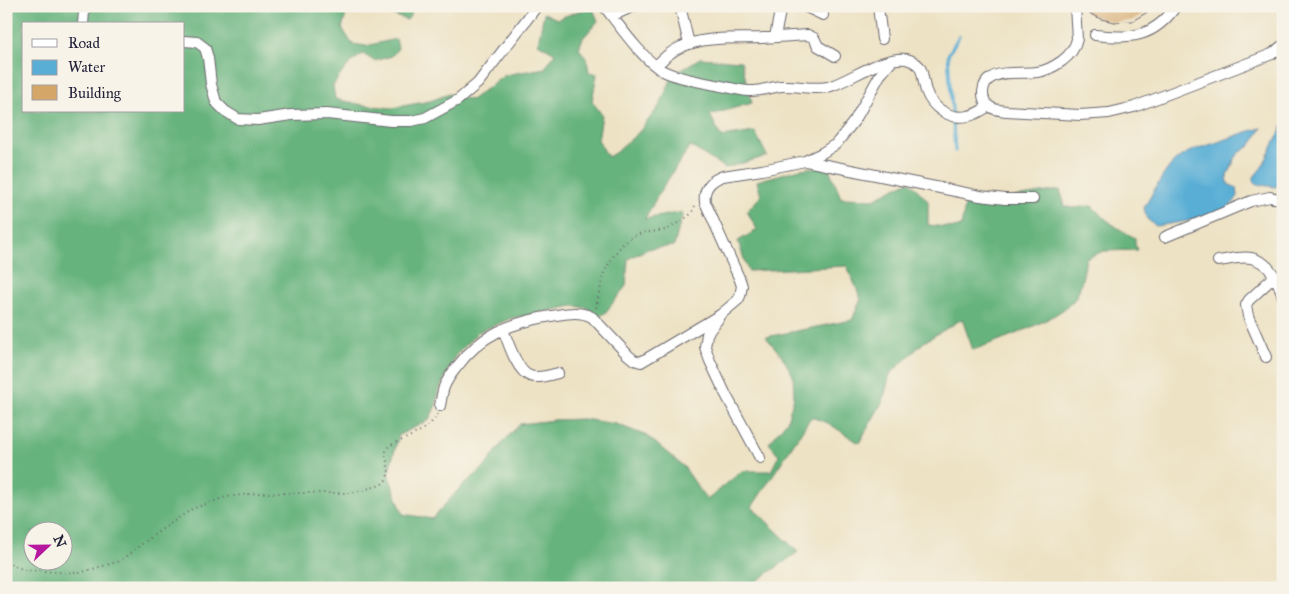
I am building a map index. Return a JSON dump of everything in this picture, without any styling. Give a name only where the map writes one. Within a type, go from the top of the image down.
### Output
[{"type":"street","points":[[83,22],[84,12],[87,6]]},
{"type":"street","points":[[185,41],[197,42],[205,48],[216,102],[225,111],[238,119],[258,120],[291,115],[327,114],[391,122],[411,121],[425,118],[458,100],[478,83],[537,6]]},
{"type":"street","points":[[604,6],[646,57],[656,66],[681,78],[748,91],[765,90],[778,86],[826,88],[872,67],[901,59],[915,62],[919,66],[932,102],[951,115],[967,117],[977,114],[988,106]]},
{"type":"street","points":[[612,16],[634,6]]},
{"type":"street","points":[[680,6],[689,44]]},
{"type":"street","points":[[776,37],[781,6]]},
{"type":"street","points":[[804,6],[823,15]]},
{"type":"street","points":[[878,6],[882,39]]},
{"type":"street","points":[[1075,6],[1077,39],[1070,54],[1057,64],[1042,71],[1004,74],[990,78],[986,83],[983,93],[988,106],[996,110],[1006,111],[1080,115],[1109,113],[1134,107],[1272,54],[1283,45]]},
{"type":"street","points":[[1095,35],[1120,38],[1143,34],[1160,24],[1176,6]]},
{"type":"street","points":[[656,66],[667,55],[680,47],[718,39],[808,35],[814,38],[818,46],[835,56]]},
{"type":"street","points":[[695,206],[704,196],[707,187],[717,178],[805,161],[836,144],[856,120],[882,72],[893,60]]},
{"type":"street","points":[[805,161],[980,196],[1005,199],[1033,199]]},
{"type":"street","points":[[440,406],[444,387],[465,356],[484,339],[503,329],[530,320],[580,312],[592,317],[628,355],[634,360],[641,362],[720,315],[738,300],[742,286],[709,212],[704,196]]},
{"type":"street","points":[[1165,237],[1250,201],[1270,197],[1283,200]]},
{"type":"street","points":[[1218,261],[1250,258],[1263,263],[1275,276],[1283,297]]},
{"type":"street","points":[[1266,357],[1248,316],[1246,305],[1275,276]]},
{"type":"street","points":[[720,315],[707,334],[705,347],[725,394],[760,458]]},
{"type":"street","points":[[503,329],[522,371],[530,376],[539,377],[558,373]]},
{"type":"path","points":[[592,317],[597,306],[604,272],[622,244],[633,236],[642,233],[666,230],[691,214],[695,206]]},
{"type":"path","points":[[6,562],[24,570],[79,573],[120,561],[192,509],[226,497],[258,493],[350,493],[380,484],[387,479],[389,472],[386,450],[389,446],[425,428],[435,419],[440,406]]},
{"type":"path","points":[[6,567],[14,565]]},
{"type":"green space","points":[[6,6],[293,6],[295,8],[314,9],[318,6],[356,6],[347,11],[342,28],[352,44],[366,46],[396,39],[398,48],[392,56],[374,61],[363,54],[349,64],[333,86],[335,99],[363,105],[392,108],[430,101],[449,94],[471,100],[505,75],[545,68],[555,53],[538,43],[544,13],[557,19],[579,11],[593,9],[598,21],[583,38],[579,48],[587,60],[589,72],[597,74],[592,101],[602,115],[598,140],[608,157],[618,151],[639,132],[660,105],[673,75],[700,58],[741,61],[752,103],[710,115],[721,137],[755,132],[767,156],[725,168],[690,146],[659,193],[645,219],[683,212],[674,246],[647,249],[628,259],[626,286],[605,313],[598,317],[588,308],[573,306],[512,318],[478,332],[455,356],[439,390],[436,405],[429,420],[399,435],[388,474],[403,514],[432,519],[460,488],[485,467],[503,442],[520,424],[554,420],[583,419],[616,424],[647,436],[684,467],[707,500],[742,471],[771,471],[779,455],[769,443],[787,421],[794,397],[793,375],[781,355],[766,337],[852,320],[861,299],[847,266],[748,271],[738,241],[757,230],[747,211],[761,196],[757,181],[800,169],[828,166],[841,198],[874,199],[909,181],[928,201],[928,225],[955,228],[961,226],[966,201],[1001,205],[1015,197],[1060,190],[1065,206],[1074,208],[1092,206],[1107,220],[1135,238],[1137,250],[1104,251],[1086,258],[1082,282],[1077,295],[1070,304],[1030,328],[973,350],[962,319],[924,342],[890,374],[883,401],[859,443],[828,423],[811,417],[752,507],[798,552],[747,588],[6,588]]},
{"type":"green space","points":[[377,6],[404,6],[412,13],[407,20],[385,12]]},
{"type":"water","points":[[1283,125],[1283,179],[1276,187],[1260,185],[1254,182],[1254,177],[1262,167]]},
{"type":"water","points":[[1262,128],[1250,146],[1239,153],[1227,175],[1228,184],[1237,188],[1238,196],[1225,210],[1207,217],[1156,226],[1147,219],[1144,208],[1163,176],[1176,160],[1196,149]]},
{"type":"building","points":[[1082,6],[1152,6],[1146,13],[1132,21],[1114,22],[1088,13]]},
{"type":"waterway","points":[[955,151],[948,55],[959,36]]}]
